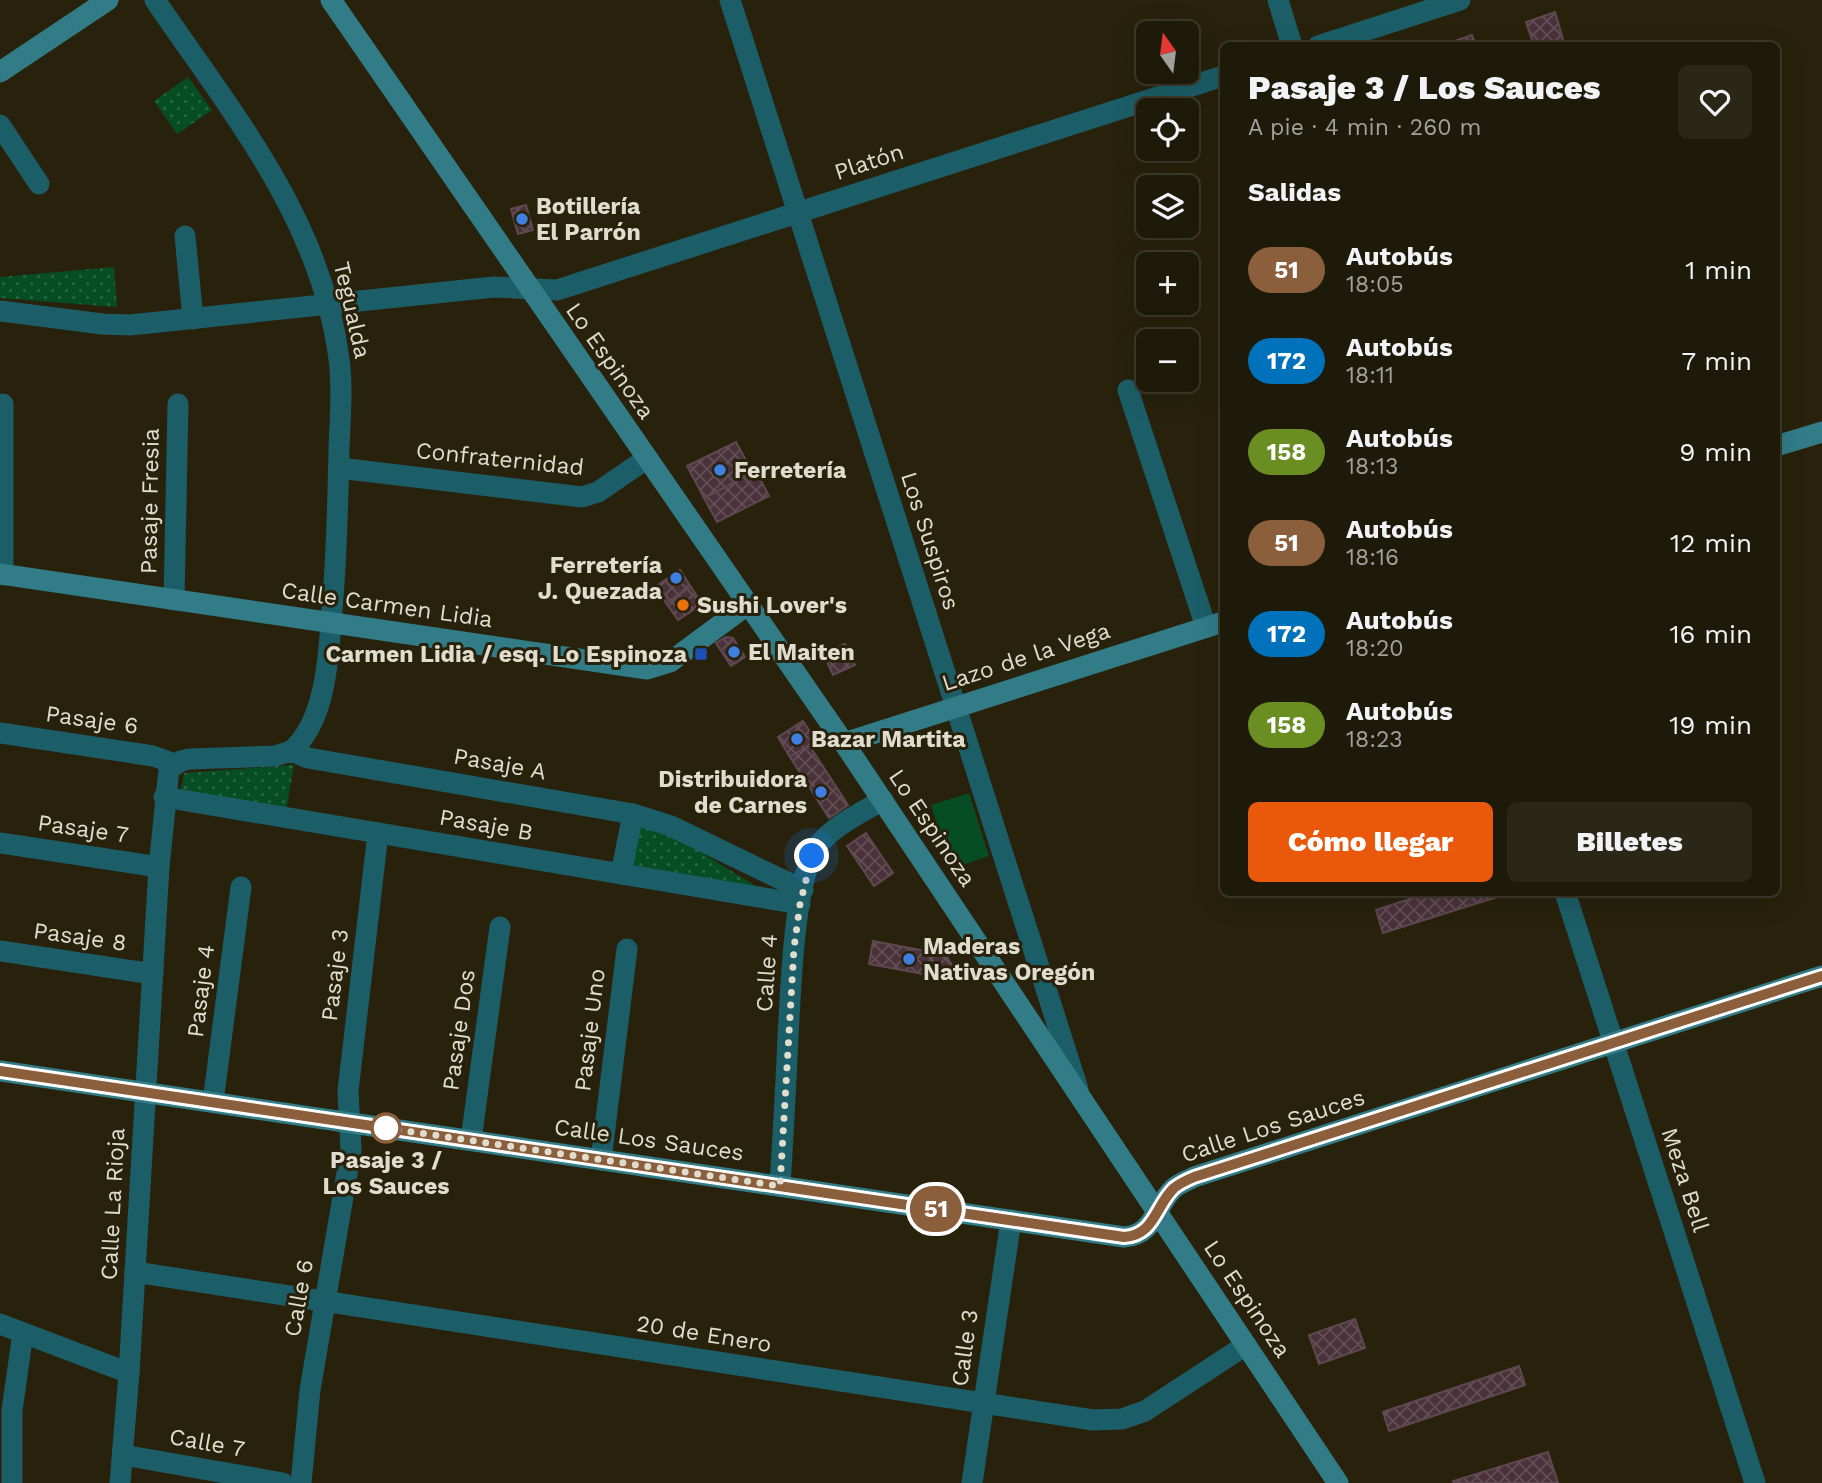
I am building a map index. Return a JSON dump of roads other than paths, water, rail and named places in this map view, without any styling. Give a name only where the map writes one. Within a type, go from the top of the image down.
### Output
[{"type":"street","points":[[0,72],[108,0]]},
{"type":"street","name":"Tegualda","points":[[155,0],[287,198],[315,263],[337,345],[341,372],[339,468],[331,623],[323,689],[317,713],[306,736],[291,751]]},
{"type":"street","name":"Lo Espinoza","points":[[331,0],[883,800],[1338,1483]]},
{"type":"street","name":"Los Suspiros","points":[[730,0],[1081,1097]]},
{"type":"street","points":[[1278,0],[1291,42]]},
{"type":"street","points":[[1330,42],[1460,0]]},
{"type":"street","name":"Platón","points":[[0,311],[116,325],[494,287],[557,290],[1220,77]]},
{"type":"street","points":[[0,125],[39,184]]},
{"type":"street","points":[[185,236],[193,319]]},
{"type":"street","points":[[1128,390],[1215,624]]},
{"type":"street","points":[[2,574],[3,404]]},
{"type":"street","name":"Pasaje Fresia","points":[[174,600],[178,404]]},
{"type":"street","points":[[1780,445],[1822,432]]},
{"type":"street","name":"Confraternidad","points":[[339,468],[582,497],[598,492],[646,459]]},
{"type":"street","name":"Calle Carmen Lidia","points":[[2,574],[647,669],[670,662],[747,605]]},
{"type":"street","name":"Lazo de la Vega","points":[[844,743],[1215,624]]},
{"type":"street","name":"Pasaje 6","points":[[0,733],[153,756],[175,764]]},
{"type":"street","name":"Pasaje A","points":[[175,764],[189,759],[275,756],[291,751],[308,758],[633,814],[671,826],[801,897]]},
{"type":"street","name":"Calle La Rioja","points":[[120,1483],[164,797],[169,769],[175,764]]},
{"type":"street","name":"Pasaje B","points":[[164,797],[621,874],[801,897]]},
{"type":"street","name":"Calle 4","points":[[780,1186],[791,981],[801,897],[812,856],[818,845],[836,829],[883,800]]},
{"type":"street","points":[[621,874],[633,814]]},
{"type":"street","name":"Pasaje 3","points":[[349,1122],[348,1091],[378,833]]},
{"type":"street","name":"Pasaje 7","points":[[0,843],[159,867]]},
{"type":"street","name":"Pasaje 4","points":[[213,1102],[241,887]]},
{"type":"street","name":"Meza Bell","points":[[1566,896],[1755,1483]]},
{"type":"street","name":"Pasaje Dos","points":[[471,1140],[500,927]]},
{"type":"street","name":"Pasaje Uno","points":[[601,1160],[627,949]]},
{"type":"street","name":"Pasaje 8","points":[[0,951],[153,974]]},
{"type":"street","name":"Calle Los Sauces","points":[[0,1071],[1124,1237],[1143,1231],[1173,1189],[1194,1177],[1822,976]]},
{"type":"street","name":"Calle 6","points":[[302,1483],[306,1419],[351,1150],[349,1122]]},
{"type":"street","name":"Calle 3","points":[[972,1483],[1010,1220]]},
{"type":"street","name":"20 de Enero","points":[[135,1272],[1093,1420],[1122,1419],[1155,1405],[1246,1345]]},
{"type":"street","points":[[0,1324],[129,1373]]},
{"type":"street","points":[[12,1483],[12,1410],[23,1333]]},
{"type":"street","name":"Calle 7","points":[[122,1455],[283,1483]]},
{"type":"place","name":"Botillería El Parrón","points":[[522,219]]},
{"type":"place","name":"Ferretería","points":[[720,470]]},
{"type":"place","name":"Ferretería J. Quezada","points":[[676,578]]},
{"type":"place","name":"Sushi Lover's","points":[[683,605]]},
{"type":"place","name":"El Maiten","points":[[734,652]]},
{"type":"place","name":"Carmen Lidia / esq. Lo Espinoza","points":[[701,654]]},
{"type":"place","name":"Bazar Martita","points":[[797,739]]},
{"type":"place","name":"Distribuidora de Carnes","points":[[821,792]]},
{"type":"place","name":"Maderas Nativas Oregón","points":[[909,959]]},
{"type":"place","name":"Pasaje 3 / Los Sauces","points":[[386,1128]]}]
